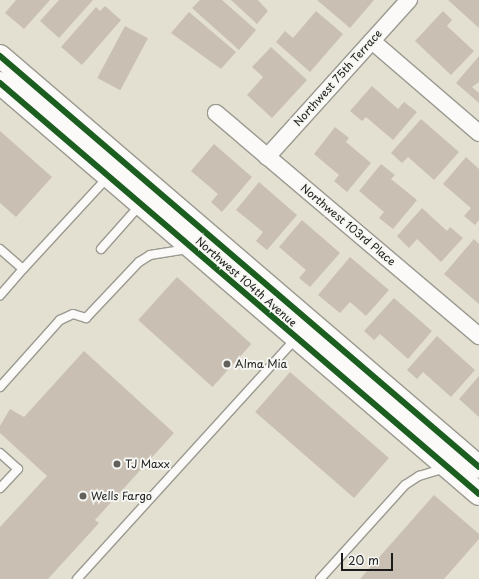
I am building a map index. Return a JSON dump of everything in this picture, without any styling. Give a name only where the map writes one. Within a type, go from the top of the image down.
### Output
[{"type":"street","name":"Northwest 75th Terrace","points":[[268,157],[409,0]]},
{"type":"street","points":[[372,41],[479,133]]},
{"type":"street","name":"Northwest 104th Avenue","points":[[0,56],[148,196],[310,322],[479,467]]},
{"type":"street","name":"Northwest 104th Avenue","points":[[0,83],[109,176],[148,196],[194,249],[295,339],[479,494]]},
{"type":"street","name":"Northwest 103rd Place","points":[[216,113],[479,336]]},
{"type":"lane","points":[[0,295],[109,176]]},
{"type":"lane","points":[[101,249],[148,196]]},
{"type":"lane","points":[[0,249],[23,269]]},
{"type":"lane","points":[[0,387],[60,320],[73,314],[86,318],[139,262],[160,252],[194,249]]},
{"type":"lane","points":[[77,579],[310,322]]},
{"type":"lane","points":[[0,453],[18,469],[0,488]]},
{"type":"lane","points":[[320,579],[405,485],[419,476],[448,468]]},
{"type":"building","points":[[16,0],[50,0],[24,29],[5,13]]},
{"type":"building","points":[[59,0],[93,0],[59,38],[40,21]]},
{"type":"building","points":[[200,0],[222,0],[256,30],[239,50],[192,8]]},
{"type":"building","points":[[231,0],[258,0],[268,11],[257,24]]},
{"type":"building","points":[[317,0],[374,0],[350,28]]},
{"type":"building","points":[[448,0],[479,0],[479,28]]},
{"type":"building","points":[[105,6],[121,20],[82,65],[61,47],[96,7],[100,11]]},
{"type":"building","points":[[316,11],[343,34],[310,72],[276,42],[285,31],[293,38]]},
{"type":"building","points":[[443,11],[452,20],[447,26],[474,51],[451,75],[415,41]]},
{"type":"building","points":[[189,12],[236,52],[221,69],[171,33]]},
{"type":"building","points":[[125,26],[148,38],[120,90],[97,78]]},
{"type":"building","points":[[271,47],[307,80],[272,118],[247,95],[263,77],[252,67]]},
{"type":"building","points":[[479,56],[479,82],[472,87],[479,93],[479,103],[456,83]]},
{"type":"building","points":[[372,86],[398,109],[404,102],[417,112],[393,140],[366,117],[362,121],[350,111]]},
{"type":"building","points":[[421,119],[459,152],[434,180],[408,157],[402,163],[391,153]]},
{"type":"building","points":[[335,127],[349,138],[346,142],[371,163],[347,192],[334,181],[339,175],[314,154]]},
{"type":"building","points":[[0,131],[52,177],[16,217],[0,203]]},
{"type":"building","points":[[214,144],[252,177],[222,212],[211,202],[218,194],[191,171]]},
{"type":"building","points":[[466,157],[479,169],[479,220],[475,225],[464,216],[471,208],[443,184]]},
{"type":"building","points":[[381,164],[395,175],[391,179],[417,200],[393,229],[379,218],[384,212],[359,191]]},
{"type":"building","points":[[259,182],[297,215],[267,250],[256,241],[263,232],[236,210]]},
{"type":"building","points":[[422,208],[447,231],[450,227],[463,238],[441,262],[417,239],[409,248],[397,236]]},
{"type":"building","points":[[302,220],[340,253],[310,287],[299,278],[306,270],[279,247]]},
{"type":"building","points":[[474,239],[479,244],[479,304],[444,274]]},
{"type":"building","points":[[350,257],[389,290],[366,316],[350,302],[340,313],[318,295]]},
{"type":"building","points":[[177,277],[251,344],[213,387],[138,320]]},
{"type":"building","points":[[394,298],[432,331],[408,359],[380,334],[374,340],[364,331]]},
{"type":"building","points":[[437,336],[475,370],[451,397],[423,372],[417,379],[407,370]]},
{"type":"building","points":[[84,351],[174,433],[95,520],[99,523],[48,579],[0,579],[0,527],[47,476],[0,433],[0,426],[10,409],[24,417]]},
{"type":"building","points":[[290,372],[389,458],[354,498],[255,412]]},
{"type":"building","points":[[479,376],[479,417],[459,399]]},
{"type":"building","points":[[434,495],[479,534],[479,539],[444,579],[360,579]]},
{"type":"cycle path","points":[[0,56],[479,467]]},
{"type":"cycle path","points":[[0,83],[479,494]]},
{"type":"place","name":"Alma Mia","points":[[227,364]]},
{"type":"place","name":"TJ Maxx","points":[[117,464]]},
{"type":"place","name":"Wells Fargo","points":[[83,496]]}]
